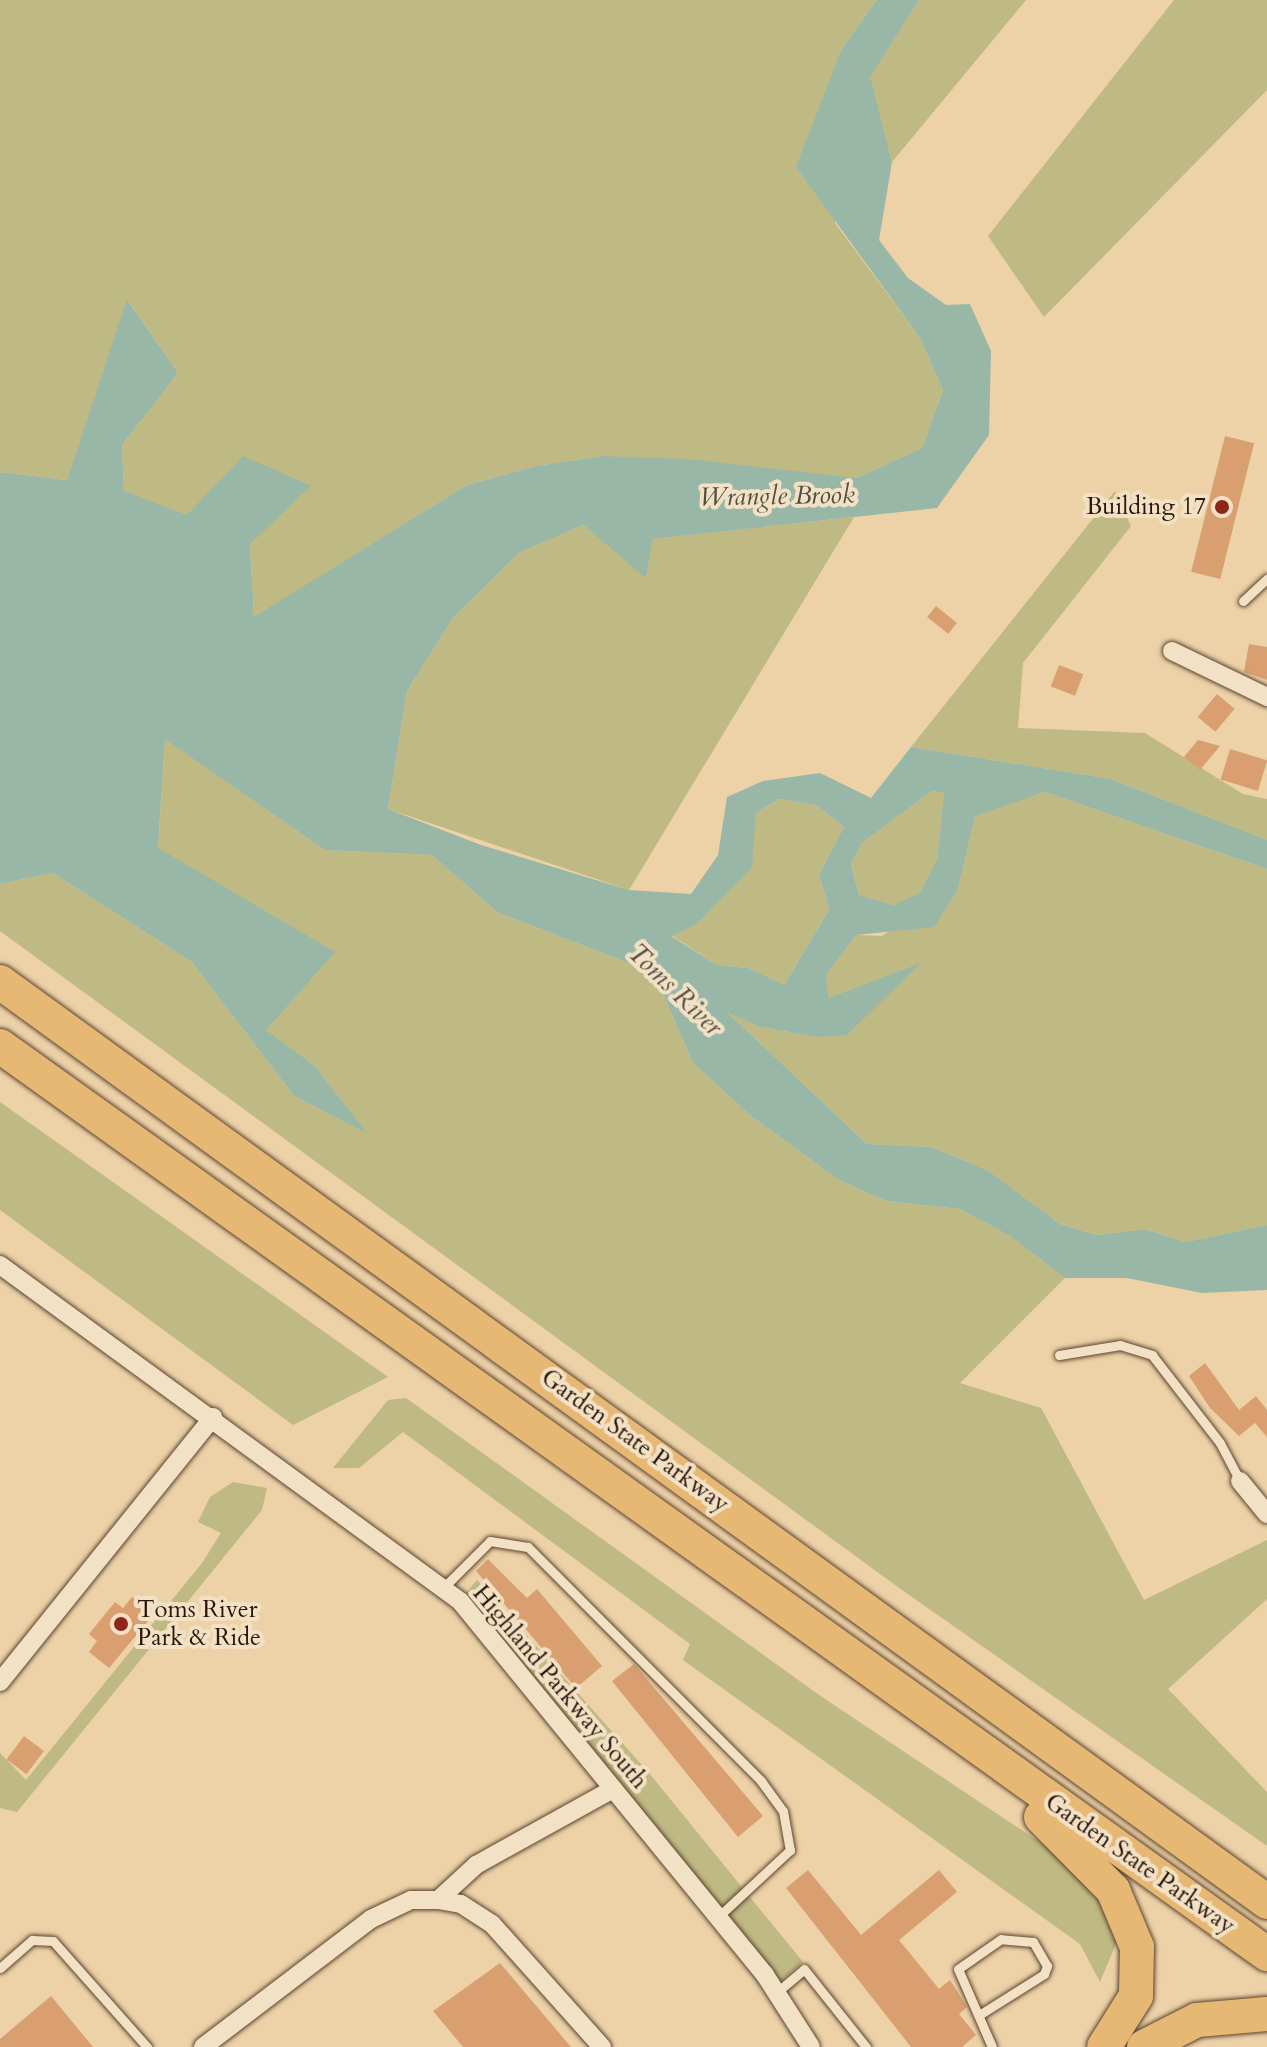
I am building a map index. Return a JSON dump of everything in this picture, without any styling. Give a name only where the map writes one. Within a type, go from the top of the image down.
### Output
[{"type":"highway","name":"Garden State Parkway","points":[[0,982],[1127,1797],[1267,1902]]},
{"type":"highway","name":"Garden State Parkway","points":[[0,1046],[887,1686],[1267,1954]]},
{"type":"highway","points":[[887,1686],[913,1722],[1072,1843],[1122,1904],[1137,1947],[1139,1984],[1128,2017],[1104,2047]]},
{"type":"highway","points":[[1127,1797],[1267,1872]]},
{"type":"highway","points":[[1144,2047],[1197,2020],[1267,2014]]},
{"type":"street","points":[[1172,651],[1267,697]]},
{"type":"street","name":"Highland Parkway South","points":[[0,1265],[213,1417],[443,1588],[486,1629],[777,1992],[811,2047]]},
{"type":"street","points":[[0,1682],[213,1417]]},
{"type":"street","points":[[1240,1481],[1267,1514]]},
{"type":"street","points":[[438,1900],[476,1865],[613,1789]]},
{"type":"street","points":[[203,2047],[371,1919],[411,1900],[461,1904],[492,1924],[602,2047]]},
{"type":"lane","points":[[1243,601],[1267,579]]},
{"type":"lane","points":[[1059,1355],[1088,1346],[1143,1349],[1220,1443],[1240,1481]]},
{"type":"lane","points":[[443,1588],[474,1554],[502,1538],[528,1547],[761,1781],[783,1811],[790,1850],[718,1917]]},
{"type":"lane","points":[[979,2015],[1044,1974],[1047,1966],[1033,1942],[1001,1939],[958,1969],[992,2047]]},
{"type":"lane","points":[[0,1968],[32,1940],[53,1941],[147,2047]]},
{"type":"lane","points":[[777,1992],[804,1969],[866,2047]]},
{"type":"shaded area","points":[[0,0],[877,0],[842,48],[835,223],[920,338],[943,390],[922,448],[857,478],[602,456],[536,466],[467,485],[254,618],[250,544],[124,491],[122,445],[178,373],[128,300],[67,480],[0,472]]},
{"type":"shaded area","points":[[919,0],[1026,0],[892,162],[869,77]]},
{"type":"shaded area","points":[[1174,0],[1267,0],[1267,90],[1044,317],[988,236]]},
{"type":"shaded area","points":[[1115,491],[1131,526],[1023,663],[1018,728],[1145,733],[1243,794],[1267,799],[1267,840],[1111,779],[911,747]]},
{"type":"shaded area","points":[[854,517],[629,890],[388,809],[407,691],[453,618],[519,553],[583,525],[646,577],[653,539]]},
{"type":"shaded area","points":[[165,738],[325,850],[432,855],[497,912],[654,973],[693,1063],[751,1116],[839,1180],[886,1201],[960,1209],[1010,1236],[1065,1278],[960,1383],[1041,1408],[1144,1600],[1267,1540],[1267,1599],[1168,1689],[1267,1792],[1267,1846],[902,1590],[0,931],[0,884],[53,873],[192,962],[294,1096],[366,1132],[315,1066],[265,1030],[334,952],[158,849]]},
{"type":"shaded area","points":[[932,791],[944,793],[937,861],[920,894],[894,905],[859,895],[851,864],[862,843]]},
{"type":"shaded area","points":[[1045,792],[1267,869],[1267,1225],[1186,1242],[1144,1229],[1097,1235],[1060,1224],[989,1171],[932,1147],[867,1144],[725,1010],[761,1027],[817,1037],[919,965],[829,999],[826,975],[856,935],[882,936],[958,889],[975,815]]},
{"type":"shaded area","points":[[779,799],[816,805],[844,827],[819,874],[829,910],[784,985],[749,968],[717,965],[671,935],[697,924],[751,867],[756,813]]},
{"type":"shaded area","points":[[0,1102],[388,1377],[293,1425],[0,1210]]},
{"type":"shaded area","points":[[406,1398],[822,1697],[1062,1857],[1124,1925],[1100,1982],[1080,1944],[683,1660],[690,1644],[403,1432],[359,1468],[333,1468],[388,1400]]},
{"type":"shaded area","points":[[233,1482],[267,1488],[262,1510],[17,1812],[0,1808],[0,1753],[26,1780],[202,1563],[221,1533],[198,1522],[210,1497]]},
{"type":"shaded area","points":[[477,1580],[649,1773],[803,1962],[776,1985],[501,1647],[465,1594]]},
{"type":"water","points":[[877,0],[919,0],[870,77],[892,162],[879,240],[908,278],[946,305],[970,304],[991,351],[989,435],[937,508],[653,539],[646,578],[583,525],[519,553],[453,618],[407,691],[388,809],[481,845],[629,890],[691,894],[718,855],[727,797],[763,781],[820,773],[871,798],[911,747],[1111,779],[1267,840],[1267,869],[1045,792],[975,816],[958,889],[934,927],[856,935],[826,975],[829,998],[921,963],[847,1035],[817,1037],[761,1027],[727,1012],[867,1144],[932,1147],[989,1171],[1060,1224],[1097,1235],[1144,1229],[1186,1242],[1267,1225],[1267,1290],[1202,1293],[1127,1278],[1065,1278],[1010,1236],[960,1209],[886,1201],[839,1180],[751,1116],[693,1063],[654,973],[497,912],[432,855],[325,850],[165,739],[158,848],[335,952],[266,1030],[315,1066],[367,1133],[294,1096],[192,962],[53,873],[0,884],[0,472],[67,480],[127,299],[178,373],[122,445],[124,491],[187,515],[243,456],[311,486],[250,544],[254,617],[467,485],[536,466],[602,456],[687,459],[857,478],[922,448],[943,390],[920,338],[796,167],[842,48]],"holes":[[[932,791],[944,793],[937,860],[920,893],[894,905],[859,895],[851,864],[862,843]],[[779,799],[816,805],[844,827],[819,874],[829,910],[784,985],[749,968],[717,965],[671,936],[697,924],[752,867],[756,813]]]},
{"type":"building","name":"Building 17","points":[[1225,436],[1254,443],[1220,579],[1191,572]]},
{"type":"building","points":[[936,606],[957,623],[948,634],[927,617]]},
{"type":"building","points":[[1249,644],[1267,647],[1267,680],[1244,672]]},
{"type":"building","points":[[1059,665],[1083,674],[1075,696],[1051,686]]},
{"type":"building","points":[[1217,694],[1235,709],[1215,732],[1198,717]]},
{"type":"building","points":[[1198,740],[1220,746],[1200,770],[1184,757]]},
{"type":"building","points":[[1230,749],[1267,760],[1258,791],[1221,780]]},
{"type":"building","points":[[1205,1363],[1239,1410],[1256,1396],[1267,1410],[1267,1437],[1255,1423],[1239,1436],[1210,1408],[1189,1376]]},
{"type":"building","points":[[488,1559],[527,1598],[537,1589],[602,1666],[576,1688],[476,1571]]},
{"type":"building","name":"Toms River Park & Ride","points":[[132,1597],[153,1615],[109,1668],[89,1652],[97,1641],[89,1634],[115,1602],[123,1608]]},
{"type":"building","points":[[634,1664],[763,1816],[738,1837],[612,1681]]},
{"type":"building","points":[[24,1736],[44,1751],[27,1774],[7,1759]]},
{"type":"building","points":[[808,1870],[861,1935],[939,1870],[957,1892],[899,1940],[939,1989],[950,1980],[967,2007],[959,2014],[976,2035],[962,2047],[911,2047],[786,1888]]},
{"type":"building","points":[[500,1963],[571,2047],[463,2047],[433,2011]]},
{"type":"building","points":[[51,1996],[93,2047],[0,2047],[0,2039]]},
{"type":"place","name":"Building 17","points":[[1222,507]]},
{"type":"place","name":"Toms River Park & Ride","points":[[121,1624]]},
{"type":"water label","name":"Wrangle Brook","points":[[777,496]]},
{"type":"water label","name":"Toms River","points":[[675,990]]}]
